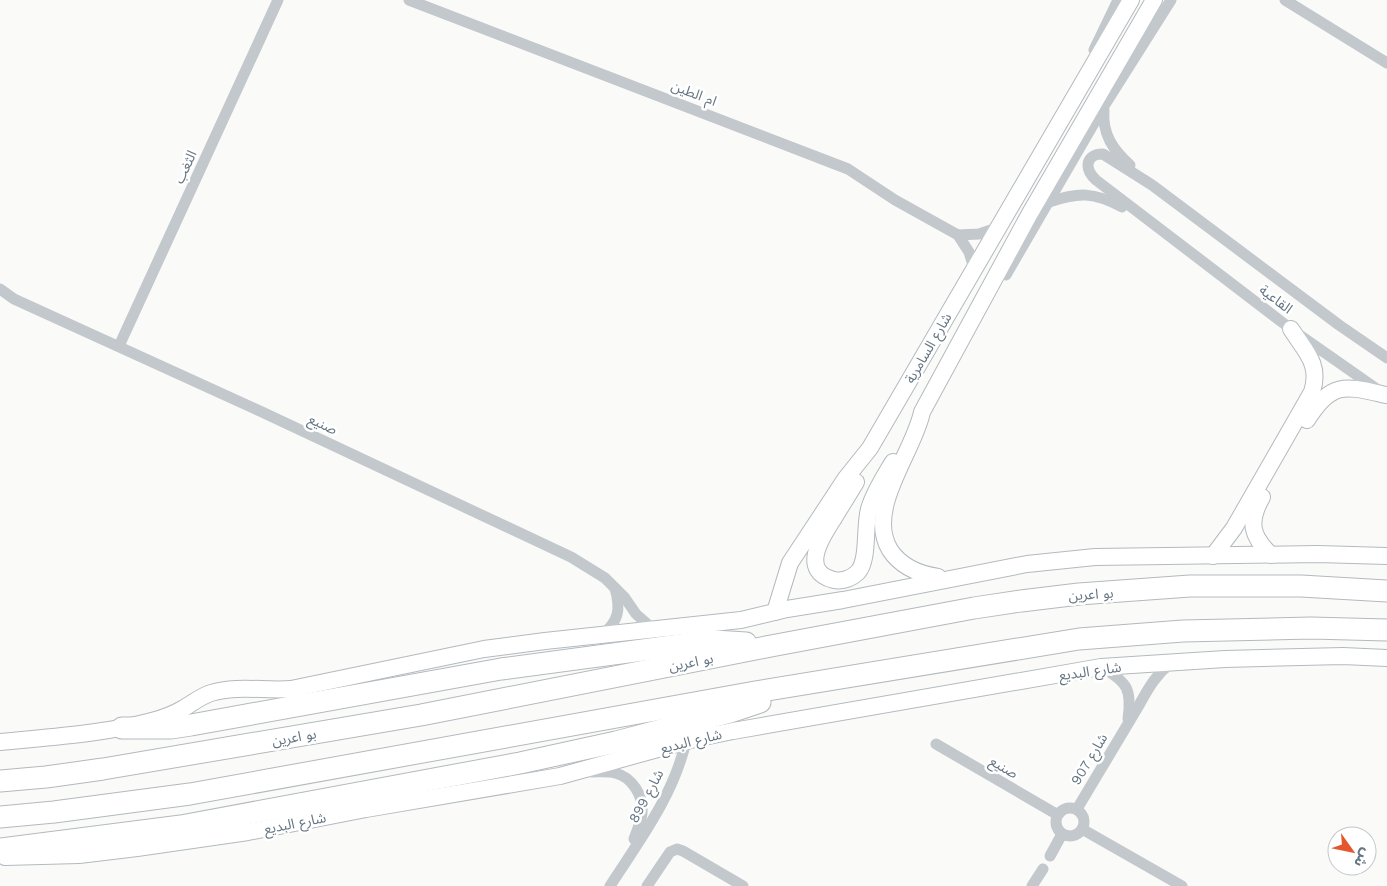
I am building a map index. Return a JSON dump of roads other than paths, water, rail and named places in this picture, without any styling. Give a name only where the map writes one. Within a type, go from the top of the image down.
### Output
[{"type":"highway","name":"بو اعرين","points":[[0,781],[94,770],[421,715],[974,608],[1079,594],[1190,586],[1301,586],[1387,591]]},
{"type":"highway","points":[[0,817],[54,812],[190,794],[796,685],[1079,639],[1183,631],[1311,628],[1387,630]]},
{"type":"highway","points":[[122,728],[171,728],[500,669],[695,643],[714,641],[771,646]]},
{"type":"highway","points":[[0,849],[181,826],[529,761],[616,742],[730,712],[774,697],[796,685]]},
{"type":"main road","name":"شارع السامرية","points":[[775,612],[790,563],[846,478],[870,448],[1131,0]]},
{"type":"main road","name":"شارع السامرية","points":[[948,578],[913,571],[893,556],[888,546],[883,525],[884,510],[890,491],[919,425],[922,412],[1028,215],[1154,0]]},
{"type":"main road","points":[[1213,556],[1234,528],[1312,392],[1316,380],[1315,369],[1291,329]]},
{"type":"main road","points":[[1271,555],[1260,544],[1256,534],[1254,515],[1313,411],[1327,395],[1344,388],[1387,395]]},
{"type":"main road","points":[[870,448],[859,477],[819,543],[815,553],[819,570],[822,574],[834,580],[850,578],[861,567],[865,557],[866,522],[872,501],[922,412]]},
{"type":"main road","points":[[0,742],[122,728],[171,715],[209,694],[219,691],[245,688],[291,689],[484,649],[741,620],[1027,564],[1095,558],[1318,554],[1387,556]]},
{"type":"main road","name":"شارع البديع","points":[[0,857],[79,855],[248,832],[573,773],[686,741],[733,731],[1102,667],[1226,659],[1343,656],[1387,658]]},
{"type":"street","name":"الثغب","points":[[119,346],[278,0]]},
{"type":"street","name":"ام الطين","points":[[408,0],[848,169],[895,200],[958,235]]},
{"type":"street","name":"شارع السامرية","points":[[1082,83],[1087,65],[1118,0]]},
{"type":"street","name":"شارع السامرية","points":[[947,367],[957,358],[965,346],[1020,248],[1049,202],[1104,106],[1171,0]]},
{"type":"street","points":[[1285,0],[1387,63]]},
{"type":"street","name":"القاعية","points":[[1104,106],[1106,135],[1114,149],[1152,185]]},
{"type":"street","name":"القاعية","points":[[1387,358],[1339,325],[1152,185],[1103,154],[1094,155],[1088,162],[1092,176],[1150,222],[1291,329],[1387,395]]},
{"type":"street","name":"القاعية","points":[[1049,202],[1072,195],[1092,194],[1111,201],[1150,222]]},
{"type":"street","points":[[958,235],[978,234],[997,228]]},
{"type":"street","points":[[958,235],[969,252],[974,268]]},
{"type":"street","name":"صنيع","points":[[0,289],[14,299],[528,536],[595,570],[615,587],[636,614],[653,629]]},
{"type":"street","name":"صنيع","points":[[0,296],[14,299]]},
{"type":"street","points":[[600,636],[612,624],[618,614],[619,600],[615,587]]},
{"type":"street","name":"شارع 907","points":[[1076,809],[1153,679],[1172,662]]},
{"type":"street","name":"شارع 907","points":[[1102,667],[1121,680],[1128,690],[1130,704],[1128,724]]},
{"type":"street","name":"شارع 899","points":[[610,886],[669,790],[679,767],[686,741]]},
{"type":"street","name":"صنيع","points":[[936,744],[1058,815]]},
{"type":"street","name":"شارع 899","points":[[573,773],[618,773],[630,781],[637,789],[641,799],[642,811],[640,822],[625,862]]},
{"type":"street","points":[[1066,809],[1076,809],[1082,814],[1084,820],[1082,829],[1073,836],[1062,834],[1056,826],[1058,815],[1066,809]]},
{"type":"street","points":[[1082,829],[1182,886]]},
{"type":"street","points":[[1050,856],[1062,834]]},
{"type":"street","points":[[647,886],[670,852],[677,849],[684,851],[743,886]]},
{"type":"street","points":[[1032,886],[1043,869]]}]
